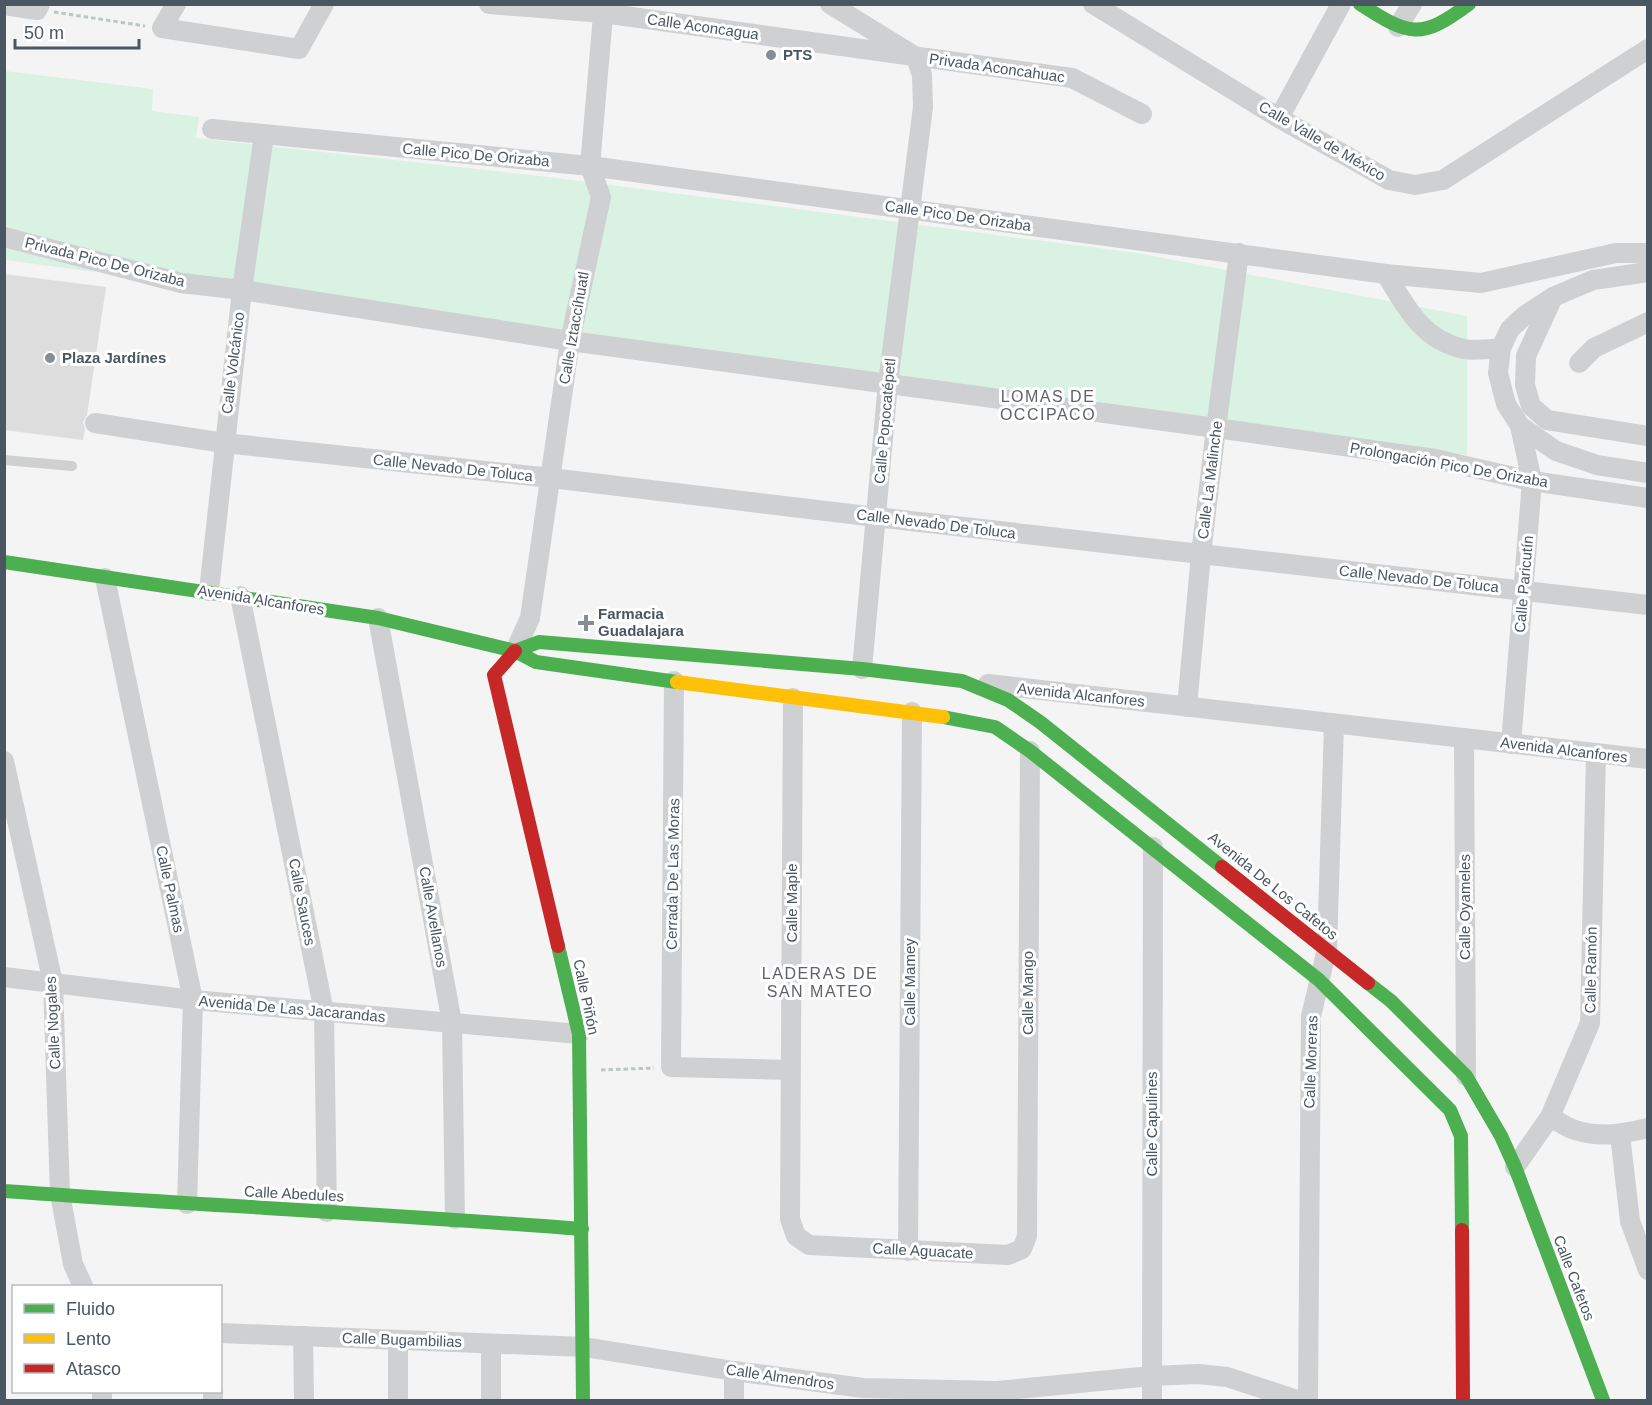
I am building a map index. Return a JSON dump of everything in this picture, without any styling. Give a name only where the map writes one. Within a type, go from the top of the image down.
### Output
[{"type":"street","points":[[176,4],[162,28],[299,49],[324,4]]},
{"type":"street","name":"Calle Aconcagua","points":[[489,4],[604,9],[916,57]]},
{"type":"street","points":[[830,4],[916,57]]},
{"type":"street","name":"Calle Valle de México","points":[[1093,4],[1279,118],[1389,180],[1415,185],[1443,180],[1647,50]]},
{"type":"street","points":[[1279,118],[1341,4]]},
{"type":"street","points":[[1360,4],[1398,27],[1417,30],[1434,27],[1469,4]]},
{"type":"street","points":[[1398,27],[1412,4]]},
{"type":"street","points":[[4,5],[39,7]]},
{"type":"street","name":"Calle Iztaccíhuatl","points":[[515,651],[530,618],[570,342],[601,197],[590,166],[604,9]]},
{"type":"street","name":"Privada Aconcahuac","points":[[916,57],[1072,78],[1142,114]]},
{"type":"street","name":"Calle Popocatépetl","points":[[862,669],[888,383],[923,107],[922,75],[916,57]]},
{"type":"street","points":[[212,129],[264,135]]},
{"type":"street","name":"Calle Pico De Orizaba","points":[[264,135],[590,166],[1386,274],[1481,283],[1616,253],[1644,253],[1647,257]]},
{"type":"street","name":"Calle Volcánico","points":[[209,591],[242,290],[264,135]]},
{"type":"street","name":"Privada Pico De Orizaba","points":[[4,237],[181,283],[242,290]]},
{"type":"street","name":"Calle La Malinche","points":[[1187,707],[1201,554],[1239,253]]},
{"type":"street","points":[[1647,272],[1593,280],[1553,297],[1524,316],[1510,329],[1501,348],[1498,373],[1506,404],[1520,426],[1556,452],[1597,465],[1647,473]]},
{"type":"street","points":[[1386,274],[1411,314],[1433,337],[1464,349],[1501,348]]},
{"type":"street","points":[[242,290],[570,342],[1216,428]]},
{"type":"street","points":[[1553,297],[1526,356],[1525,385],[1531,406],[1547,420],[1647,436]]},
{"type":"street","points":[[1579,363],[1594,348],[1647,322]]},
{"type":"street","name":"Calle Nevado De Toluca","points":[[95,423],[224,443],[550,478],[1647,605]]},
{"type":"street","name":"Calle Paricutín","points":[[1511,744],[1532,481],[1520,426]]},
{"type":"street","name":"Prolongación Pico De Orizaba","points":[[1216,428],[1435,459],[1532,481],[1647,498]]},
{"type":"street","name":"Avenida Alcanfores","points":[[4,562],[378,618],[515,651],[536,662],[793,698],[912,712],[960,714],[996,727],[1030,751]]},
{"type":"street","name":"Calle Palmas","points":[[105,578],[193,1000],[187,1204]]},
{"type":"street","name":"Calle Sauces","points":[[240,596],[324,1012],[327,1212]]},
{"type":"street","name":"Calle Avellanos","points":[[378,618],[452,1023],[455,1219]]},
{"type":"street","name":"Avenida Alcanfores","points":[[515,651],[539,642],[862,669],[961,686],[1187,707],[1647,759]]},
{"type":"street","name":"Calle Piñón","points":[[515,651],[494,675],[579,1034],[583,1401]]},
{"type":"street","name":"Cerrada De Las Moras","points":[[671,1067],[674,681]]},
{"type":"street","name":"Avenida De Los Cafetos","points":[[961,686],[1008,700],[1040,722],[1391,1001],[1466,1076],[1502,1136],[1515,1167]]},
{"type":"street","name":"Calle Maple","points":[[793,698],[790,1219],[796,1236],[809,1245]]},
{"type":"street","name":"Calle Mamey","points":[[908,1251],[912,712]]},
{"type":"street","name":"Calle Moreras","points":[[1308,1401],[1311,1016],[1327,949],[1334,724]]},
{"type":"street","name":"Calle Oyameles","points":[[1464,738],[1466,1076]]},
{"type":"street","points":[[1030,751],[1319,980],[1450,1110],[1461,1136],[1463,1401]]},
{"type":"street","name":"Calle Mango","points":[[1027,1236],[1030,751]]},
{"type":"street","name":"Calle Ramón","points":[[1515,1167],[1550,1117],[1590,1023],[1596,753]]},
{"type":"street","name":"Calle Nogales","points":[[4,761],[53,983],[60,1194],[73,1264],[82,1285]]},
{"type":"street","name":"Calle Capulines","points":[[1152,1401],[1153,847]]},
{"type":"street","name":"Avenida De Las Jacarandas","points":[[4,977],[193,1000],[579,1034]]},
{"type":"street","points":[[671,1067],[790,1070]]},
{"type":"street","points":[[1550,1117],[1574,1130],[1597,1134],[1620,1135],[1647,1128]]},
{"type":"street","points":[[1620,1135],[1629,1221],[1647,1270]]},
{"type":"street","name":"Calle Cafetos","points":[[1515,1167],[1603,1401]]},
{"type":"street","name":"Calle Abedules","points":[[4,1191],[582,1229]]},
{"type":"street","name":"Calle Aguacate","points":[[809,1245],[1008,1255],[1022,1249],[1027,1236]]},
{"type":"street","name":"Calle Bugambilias","points":[[222,1333],[584,1347]]},
{"type":"street","points":[[303,1336],[304,1401]]},
{"type":"street","points":[[398,1340],[398,1401]]},
{"type":"street","points":[[490,1344],[490,1401]]},
{"type":"street","name":"Calle Almendros","points":[[584,1347],[863,1394],[997,1396],[1151,1376],[1198,1374],[1227,1377],[1297,1401]]},
{"type":"street","points":[[734,1371],[734,1401]]},
{"type":"lane","points":[[4,460],[72,466]]},
{"type":"path","points":[[39,7],[162,28]]},
{"type":"path","points":[[580,1071],[671,1067]]},
{"type":"green space","points":[[5,71],[153,89],[152,111],[199,117],[196,138],[548,177],[1137,253],[1467,316],[1467,455],[5,260]]},
{"type":"building","name":"Plaza Jardínes","points":[[4,274],[106,287],[87,415],[83,422],[85,429],[83,440],[4,430]]},
{"type":"traffic: fast","points":[[1360,4],[1391,23],[1415,30],[1439,24],[1469,4]]},
{"type":"traffic: fast","points":[[4,562],[378,618],[515,651],[536,662],[677,682]]},
{"type":"traffic: fast","points":[[515,651],[539,642],[862,669],[962,681],[1008,700],[1040,722],[1222,867]]},
{"type":"traffic: fast","points":[[943,717],[995,727],[1030,751],[1319,980],[1450,1110],[1461,1136],[1462,1230]]},
{"type":"traffic: fast","points":[[558,946],[579,1034],[583,1400]]},
{"type":"traffic: fast","points":[[1368,983],[1391,1001],[1466,1076],[1501,1136],[1515,1167],[1603,1400]]},
{"type":"traffic: fast","points":[[4,1191],[582,1229]]},
{"type":"traffic: slow","points":[[677,682],[943,717]]},
{"type":"traffic: jam","points":[[515,651],[494,675],[558,946]]},
{"type":"traffic: jam","points":[[1222,867],[1368,983]]},
{"type":"traffic: jam","points":[[1462,1230],[1463,1400]]},
{"type":"place","name":"PTS","points":[[771,55]]},
{"type":"place","name":"Plaza Jardínes","points":[[50,358]]},
{"type":"place","name":"Farmacia Guadalajara","points":[[586,623]]},
{"type":"district","name":"LOMAS DE OCCIPACO","points":[[1048,405]]},
{"type":"district","name":"LADERAS DE SAN MATEO","points":[[820,982]]}]
